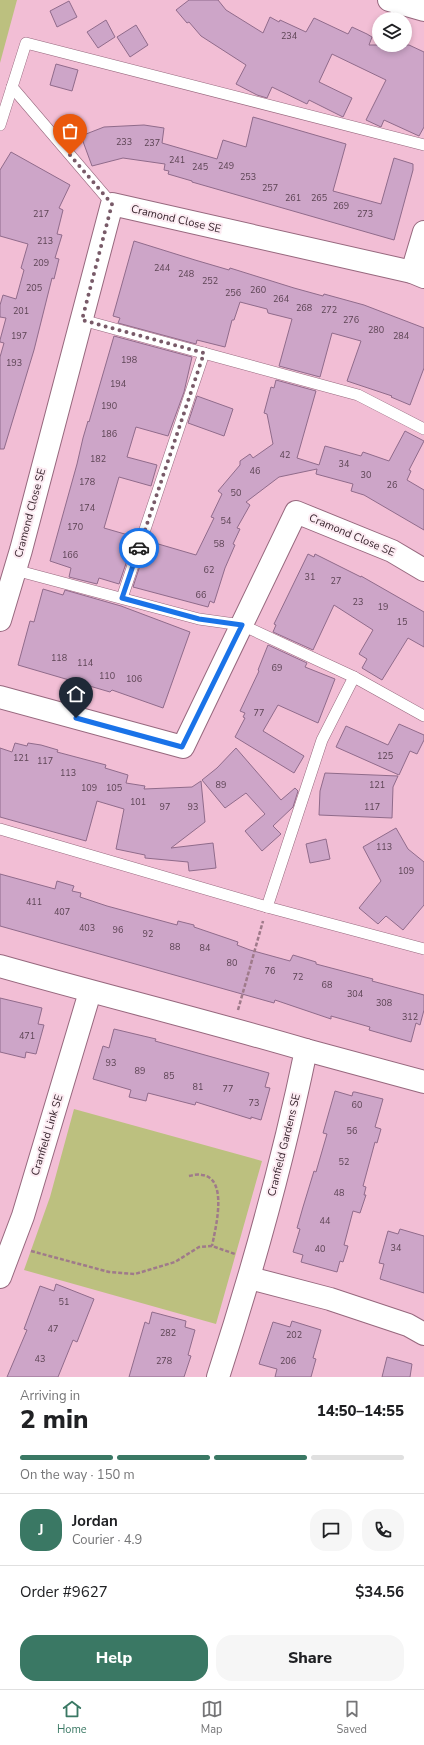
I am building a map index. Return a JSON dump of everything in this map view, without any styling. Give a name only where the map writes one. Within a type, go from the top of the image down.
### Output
[{"type":"street","points":[[389,0],[424,10]]},
{"type":"street","name":"Cramond Close SE","points":[[0,620],[15,570],[112,204],[418,274]]},
{"type":"street","points":[[418,274],[424,232]]},
{"type":"street","name":"Cramond Close SE","points":[[0,697],[182,747],[296,512],[392,550],[424,570]]},
{"type":"street","points":[[0,966],[90,992],[233,1028],[306,1050],[424,1082]]},
{"type":"street","name":"Cranfield Link SE","points":[[0,1277],[13,1245],[90,992]]},
{"type":"street","name":"Cranfield Gardens SE","points":[[218,1377],[250,1278],[275,1183],[306,1050]]},
{"type":"street","points":[[250,1278],[330,1299],[408,1325],[424,1334]]},
{"type":"lane","points":[[0,125],[26,43],[424,145]]},
{"type":"lane","points":[[12,87],[112,204]]},
{"type":"lane","points":[[82,320],[358,395],[424,429]]},
{"type":"lane","points":[[122,598],[204,353]]},
{"type":"lane","points":[[15,570],[199,619],[242,625],[354,677],[424,716]]},
{"type":"lane","points":[[267,907],[322,740],[354,677]]},
{"type":"lane","points":[[0,828],[267,907],[424,949]]},
{"type":"path","points":[[237,1012],[267,907]]},
{"type":"path","points":[[189,1176],[202,1175],[209,1177],[218,1194],[219,1210],[212,1246]]},
{"type":"path","points":[[13,1245],[109,1272],[135,1274],[175,1262],[199,1247],[212,1246],[237,1255]]},
{"type":"green space","points":[[0,0],[17,0],[0,63]]},
{"type":"green space","points":[[74,1109],[262,1161],[216,1324],[24,1270],[50,1197]]},
{"type":"building","points":[[189,0],[218,0],[226,10],[263,33],[270,17],[306,32],[314,18],[348,34],[352,27],[367,34],[372,37],[369,45],[372,45],[372,52],[412,52],[412,46],[424,52],[424,127],[419,136],[384,120],[381,127],[366,120],[386,80],[332,54],[319,82],[352,98],[343,117],[309,100],[307,104],[272,87],[267,98],[257,95],[236,84],[246,65],[201,36],[176,10]]},
{"type":"building","points":[[69,1],[77,17],[57,27],[50,11]]},
{"type":"building","points":[[106,20],[115,37],[98,48],[87,32]]},
{"type":"building","points":[[136,25],[148,45],[130,57],[117,37]]},
{"type":"building","points":[[56,64],[78,70],[72,91],[50,85]]},
{"type":"building","points":[[253,117],[346,144],[333,191],[381,204],[394,158],[413,164],[413,170],[394,240],[192,182],[168,174],[169,171],[164,170],[165,164],[123,158],[92,166],[81,136],[104,127],[144,125],[164,128],[162,143],[217,159],[223,140],[246,147]]},
{"type":"building","points":[[11,152],[70,185],[59,208],[63,210],[57,234],[62,235],[55,258],[59,259],[54,279],[52,278],[34,350],[4,449],[0,449],[0,357],[4,343],[0,342],[0,340],[6,318],[0,317],[0,305],[3,295],[16,299],[24,270],[21,268],[28,244],[0,236],[0,170]]},
{"type":"building","points":[[134,241],[229,270],[230,268],[294,288],[323,296],[324,294],[364,305],[424,328],[424,368],[410,405],[391,397],[392,396],[347,381],[361,341],[332,333],[320,377],[279,366],[292,319],[268,313],[267,309],[240,302],[234,320],[232,320],[225,347],[197,340],[196,344],[118,323],[120,318],[113,316]]},
{"type":"building","points":[[114,336],[192,357],[184,392],[168,436],[136,427],[127,457],[157,465],[151,486],[119,477],[104,528],[135,537],[119,584],[99,578],[97,584],[69,577],[71,568],[50,561],[83,438]]},
{"type":"building","points":[[276,380],[316,391],[297,458],[319,465],[325,446],[361,456],[363,452],[389,461],[405,431],[424,441],[409,470],[411,471],[407,480],[424,490],[424,530],[364,495],[351,491],[353,484],[316,474],[317,469],[279,477],[246,502],[250,505],[237,528],[240,529],[233,544],[235,545],[225,568],[214,603],[210,601],[208,607],[133,587],[148,541],[196,555],[214,518],[211,517],[222,494],[218,491],[240,465],[240,461],[250,454],[253,458],[273,444],[267,414],[264,413],[271,387],[274,388]]},
{"type":"building","points":[[197,396],[233,409],[224,436],[188,423]]},
{"type":"building","points":[[308,554],[314,557],[315,554],[361,576],[424,612],[424,647],[408,638],[382,680],[362,668],[367,659],[359,654],[373,630],[334,605],[313,650],[273,632],[276,625],[274,624]]},
{"type":"building","points":[[43,589],[63,595],[65,590],[121,606],[190,632],[163,708],[112,690],[110,692],[18,665],[30,621],[34,622]]},
{"type":"building","points":[[268,645],[307,663],[305,667],[335,679],[318,723],[278,705],[263,731],[304,756],[294,773],[235,737],[245,718],[243,717],[245,713],[240,711],[259,671],[258,670]]},
{"type":"building","points":[[399,724],[424,735],[424,740],[417,754],[410,751],[399,775],[336,747],[346,726],[388,745]]},
{"type":"building","points":[[15,743],[27,746],[28,743],[41,745],[58,750],[57,752],[106,765],[105,768],[128,775],[126,783],[145,786],[144,789],[192,787],[201,781],[205,822],[171,848],[213,843],[216,868],[189,871],[188,862],[145,858],[145,855],[116,849],[124,809],[97,801],[86,841],[0,817],[0,748],[12,752]]},
{"type":"building","points":[[236,748],[281,800],[295,788],[298,791],[293,807],[273,826],[281,834],[262,851],[245,831],[265,814],[246,793],[225,808],[202,780],[217,768]]},
{"type":"building","points":[[325,773],[398,776],[393,787],[392,818],[319,815],[320,791]]},
{"type":"building","points":[[396,828],[408,849],[424,862],[424,905],[403,930],[386,916],[378,924],[359,908],[381,881],[363,847]]},
{"type":"building","points":[[326,839],[330,859],[310,863],[306,844]]},
{"type":"building","points":[[0,874],[55,889],[57,881],[74,886],[72,891],[81,893],[80,897],[107,906],[177,925],[178,921],[194,925],[194,927],[238,942],[237,945],[250,950],[290,961],[293,955],[316,962],[316,964],[373,979],[372,981],[424,995],[424,1010],[420,1025],[416,1023],[411,1042],[369,1030],[370,1027],[331,1016],[331,1019],[275,1000],[274,1003],[0,926]]},
{"type":"building","points":[[0,998],[42,1008],[38,1024],[44,1025],[36,1054],[26,1052],[25,1058],[0,1052]]},
{"type":"building","points":[[114,1029],[156,1039],[155,1041],[269,1073],[265,1087],[270,1088],[261,1120],[251,1117],[251,1119],[196,1102],[195,1105],[148,1093],[146,1101],[129,1097],[131,1090],[93,1079],[103,1046],[109,1048]]},
{"type":"building","points":[[335,1091],[352,1096],[353,1092],[355,1092],[383,1099],[375,1127],[381,1129],[377,1143],[375,1142],[363,1186],[366,1187],[364,1195],[366,1195],[360,1213],[353,1211],[344,1245],[348,1246],[343,1262],[340,1261],[337,1272],[301,1262],[303,1255],[293,1252],[300,1229],[297,1228],[303,1207],[314,1171],[316,1172],[327,1134],[323,1133]]},
{"type":"building","points":[[400,1229],[424,1236],[424,1293],[380,1279],[384,1264],[379,1263],[388,1231],[398,1234]]},
{"type":"building","points":[[56,1284],[94,1299],[77,1342],[73,1340],[58,1377],[7,1377],[27,1330],[24,1329],[40,1286],[54,1291]]},
{"type":"building","points":[[152,1312],[186,1321],[185,1327],[195,1330],[188,1355],[191,1356],[184,1377],[129,1377],[145,1322],[149,1324]]},
{"type":"building","points":[[292,1321],[321,1330],[313,1358],[316,1359],[311,1377],[275,1377],[277,1369],[259,1364],[273,1322],[290,1327]]},
{"type":"building","points":[[387,1357],[412,1364],[410,1377],[382,1377]]},
{"type":"way so far","points":[[70,155],[112,204],[82,320],[204,353],[139,548]]},
{"type":"route","points":[[76,718],[182,747],[242,625],[199,619],[122,598],[139,548]]}]
